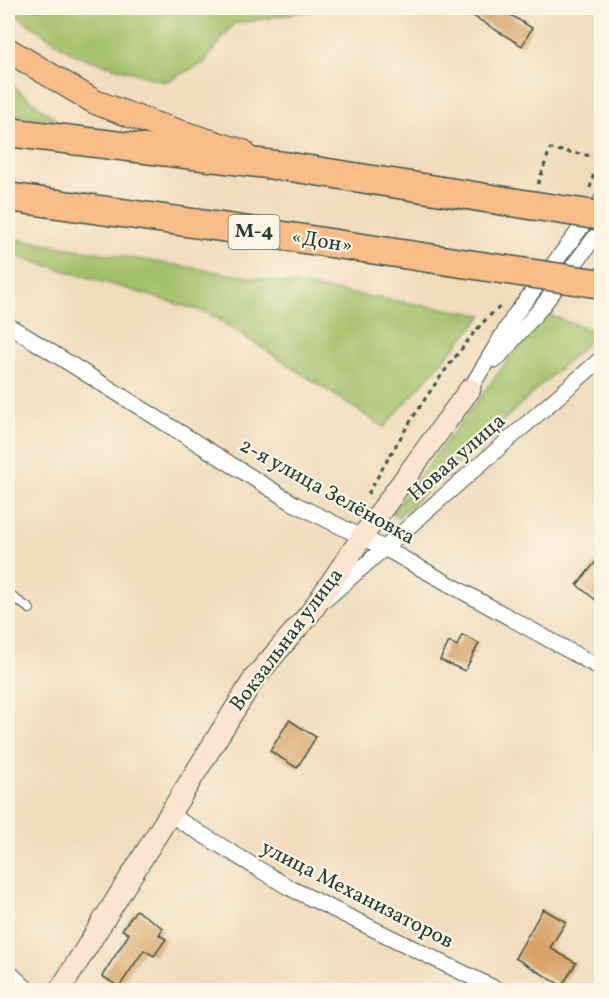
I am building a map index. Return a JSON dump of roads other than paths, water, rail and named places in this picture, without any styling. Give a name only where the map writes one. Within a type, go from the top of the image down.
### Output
[{"type":"highway","points":[[8,132],[291,167],[530,205],[593,206]]},
{"type":"highway","name":"«Дон»","points":[[8,197],[602,284]]},
{"type":"main road","points":[[8,50],[95,102],[154,124],[291,167]]},
{"type":"street","points":[[470,389],[514,316],[602,200]]},
{"type":"street","points":[[470,389],[540,309],[602,228]]},
{"type":"street","name":"2-я улица Зелёновка","points":[[8,325],[293,503],[386,549],[602,669]]},
{"type":"street","name":"Новая улица","points":[[311,612],[386,549],[601,359]]},
{"type":"street","name":"Вокзальная улица","points":[[64,989],[169,814],[255,677],[311,612],[362,537],[470,389]]},
{"type":"street","name":"улица Механизаторов","points":[[169,814],[288,888],[498,990]]},
{"type":"street","points":[[8,971],[28,990]]},
{"type":"lane","points":[[8,594],[30,609]]}]
